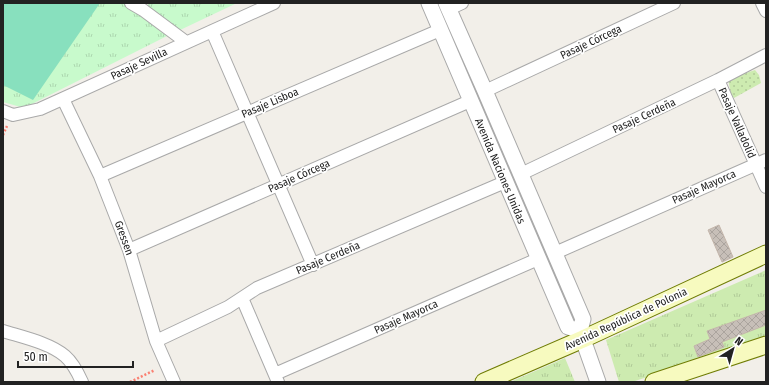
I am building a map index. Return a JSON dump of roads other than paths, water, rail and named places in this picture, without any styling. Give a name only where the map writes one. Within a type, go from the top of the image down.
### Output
[{"type":"main road","name":"Avenida República de Polonia","points":[[484,382],[581,335],[766,254]]},
{"type":"main road","points":[[654,382],[766,345]]},
{"type":"street","points":[[131,3],[145,7],[186,42]]},
{"type":"street","name":"Pasaje Sevilla","points":[[3,111],[13,115],[40,109],[274,3]]},
{"type":"street","name":"Avenida Naciones Unidas","points":[[429,3],[568,327],[581,335]]},
{"type":"street","name":"Pasaje Córcega","points":[[485,91],[674,3]]},
{"type":"street","points":[[762,3],[766,11]]},
{"type":"street","name":"Avenida Naciones Unidas","points":[[452,5],[485,91],[583,319],[581,335],[598,382]]},
{"type":"street","points":[[212,30],[313,265]]},
{"type":"street","name":"Pasaje Lisboa","points":[[100,176],[440,30]]},
{"type":"street","name":"Pasaje Cerdeña","points":[[521,174],[718,80],[766,55]]},
{"type":"street","name":"Pasaje Valladolid","points":[[718,80],[761,163],[766,187]]},
{"type":"street","name":"Gressen","points":[[63,99],[100,176],[129,250],[156,341],[174,382]]},
{"type":"street","name":"Pasaje Córcega","points":[[129,250],[470,101]]},
{"type":"street","name":"Pasaje Mayorca","points":[[555,252],[761,163]]},
{"type":"street","name":"Pasaje Cerdeña","points":[[156,341],[228,307],[257,288],[505,182]]},
{"type":"street","name":"Pasaje Mayorca","points":[[276,378],[538,259]]},
{"type":"street","points":[[242,298],[276,378]]},
{"type":"street","points":[[3,331],[47,346],[65,356],[78,372],[82,382]]}]
